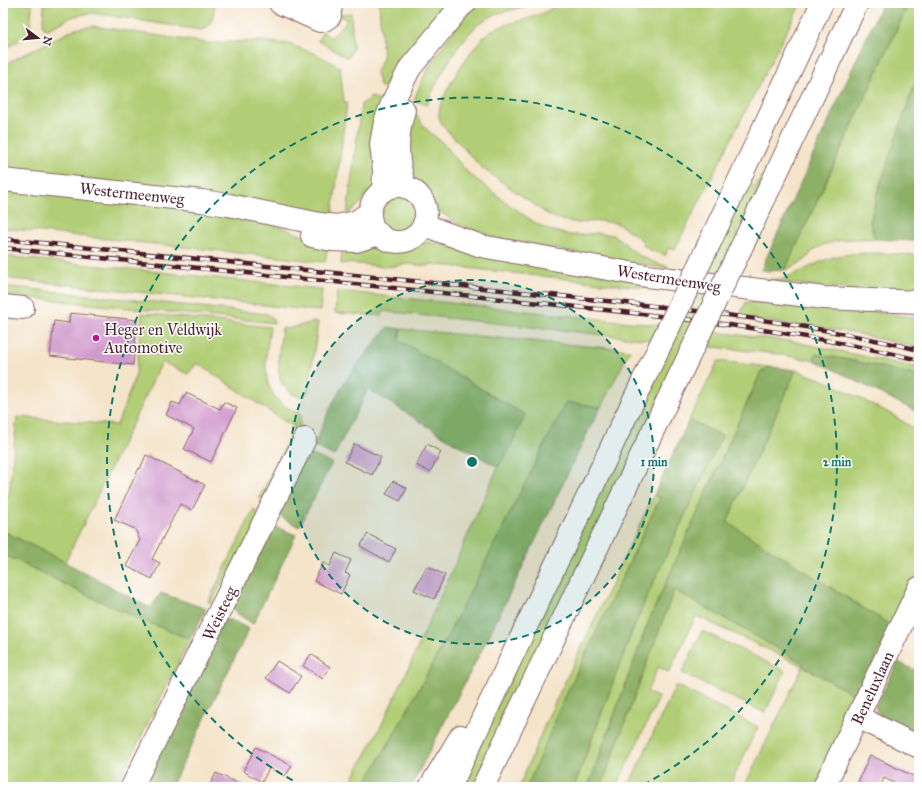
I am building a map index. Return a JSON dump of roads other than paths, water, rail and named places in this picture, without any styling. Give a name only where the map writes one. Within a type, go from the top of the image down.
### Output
[{"type":"main road","points":[[285,4],[320,20],[324,20],[330,16],[331,3]]},
{"type":"main road","points":[[383,191],[384,171],[381,144],[385,122],[393,101],[410,68],[460,7],[465,3]]},
{"type":"main road","points":[[450,787],[709,244],[822,3]]},
{"type":"main road","points":[[483,787],[857,3]]},
{"type":"main road","points":[[405,187],[397,151],[399,128],[405,107],[441,31]]},
{"type":"main road","name":"Westermeenweg","points":[[3,180],[202,200],[336,226],[356,222],[370,212]]},
{"type":"main road","points":[[393,186],[405,187],[416,193],[424,204],[426,218],[420,231],[414,236],[400,242],[385,238],[379,234],[374,228],[370,212],[374,200],[383,191],[393,186]]},
{"type":"main road","name":"Westermeenweg","points":[[261,211],[312,236],[323,239],[356,241],[379,234]]},
{"type":"main road","name":"Westermeenweg","points":[[424,224],[440,232],[482,246],[647,276],[824,298],[919,302]]},
{"type":"main road","name":"Weisteeg","points":[[132,787],[305,439]]},
{"type":"main road","name":"Beneluxlaan","points":[[824,787],[919,588]]},
{"type":"main road","points":[[430,787],[523,634]]},
{"type":"main road","points":[[495,787],[529,690]]},
{"type":"main road","points":[[858,717],[919,746]]},
{"type":"railway","points":[[3,239],[707,312],[814,328],[919,350]]},
{"type":"railway","points":[[3,248],[653,315],[760,329],[866,348],[919,360]]},
{"type":"place","name":"Heger en Veldwijk Automotive","points":[[96,338]]}]
